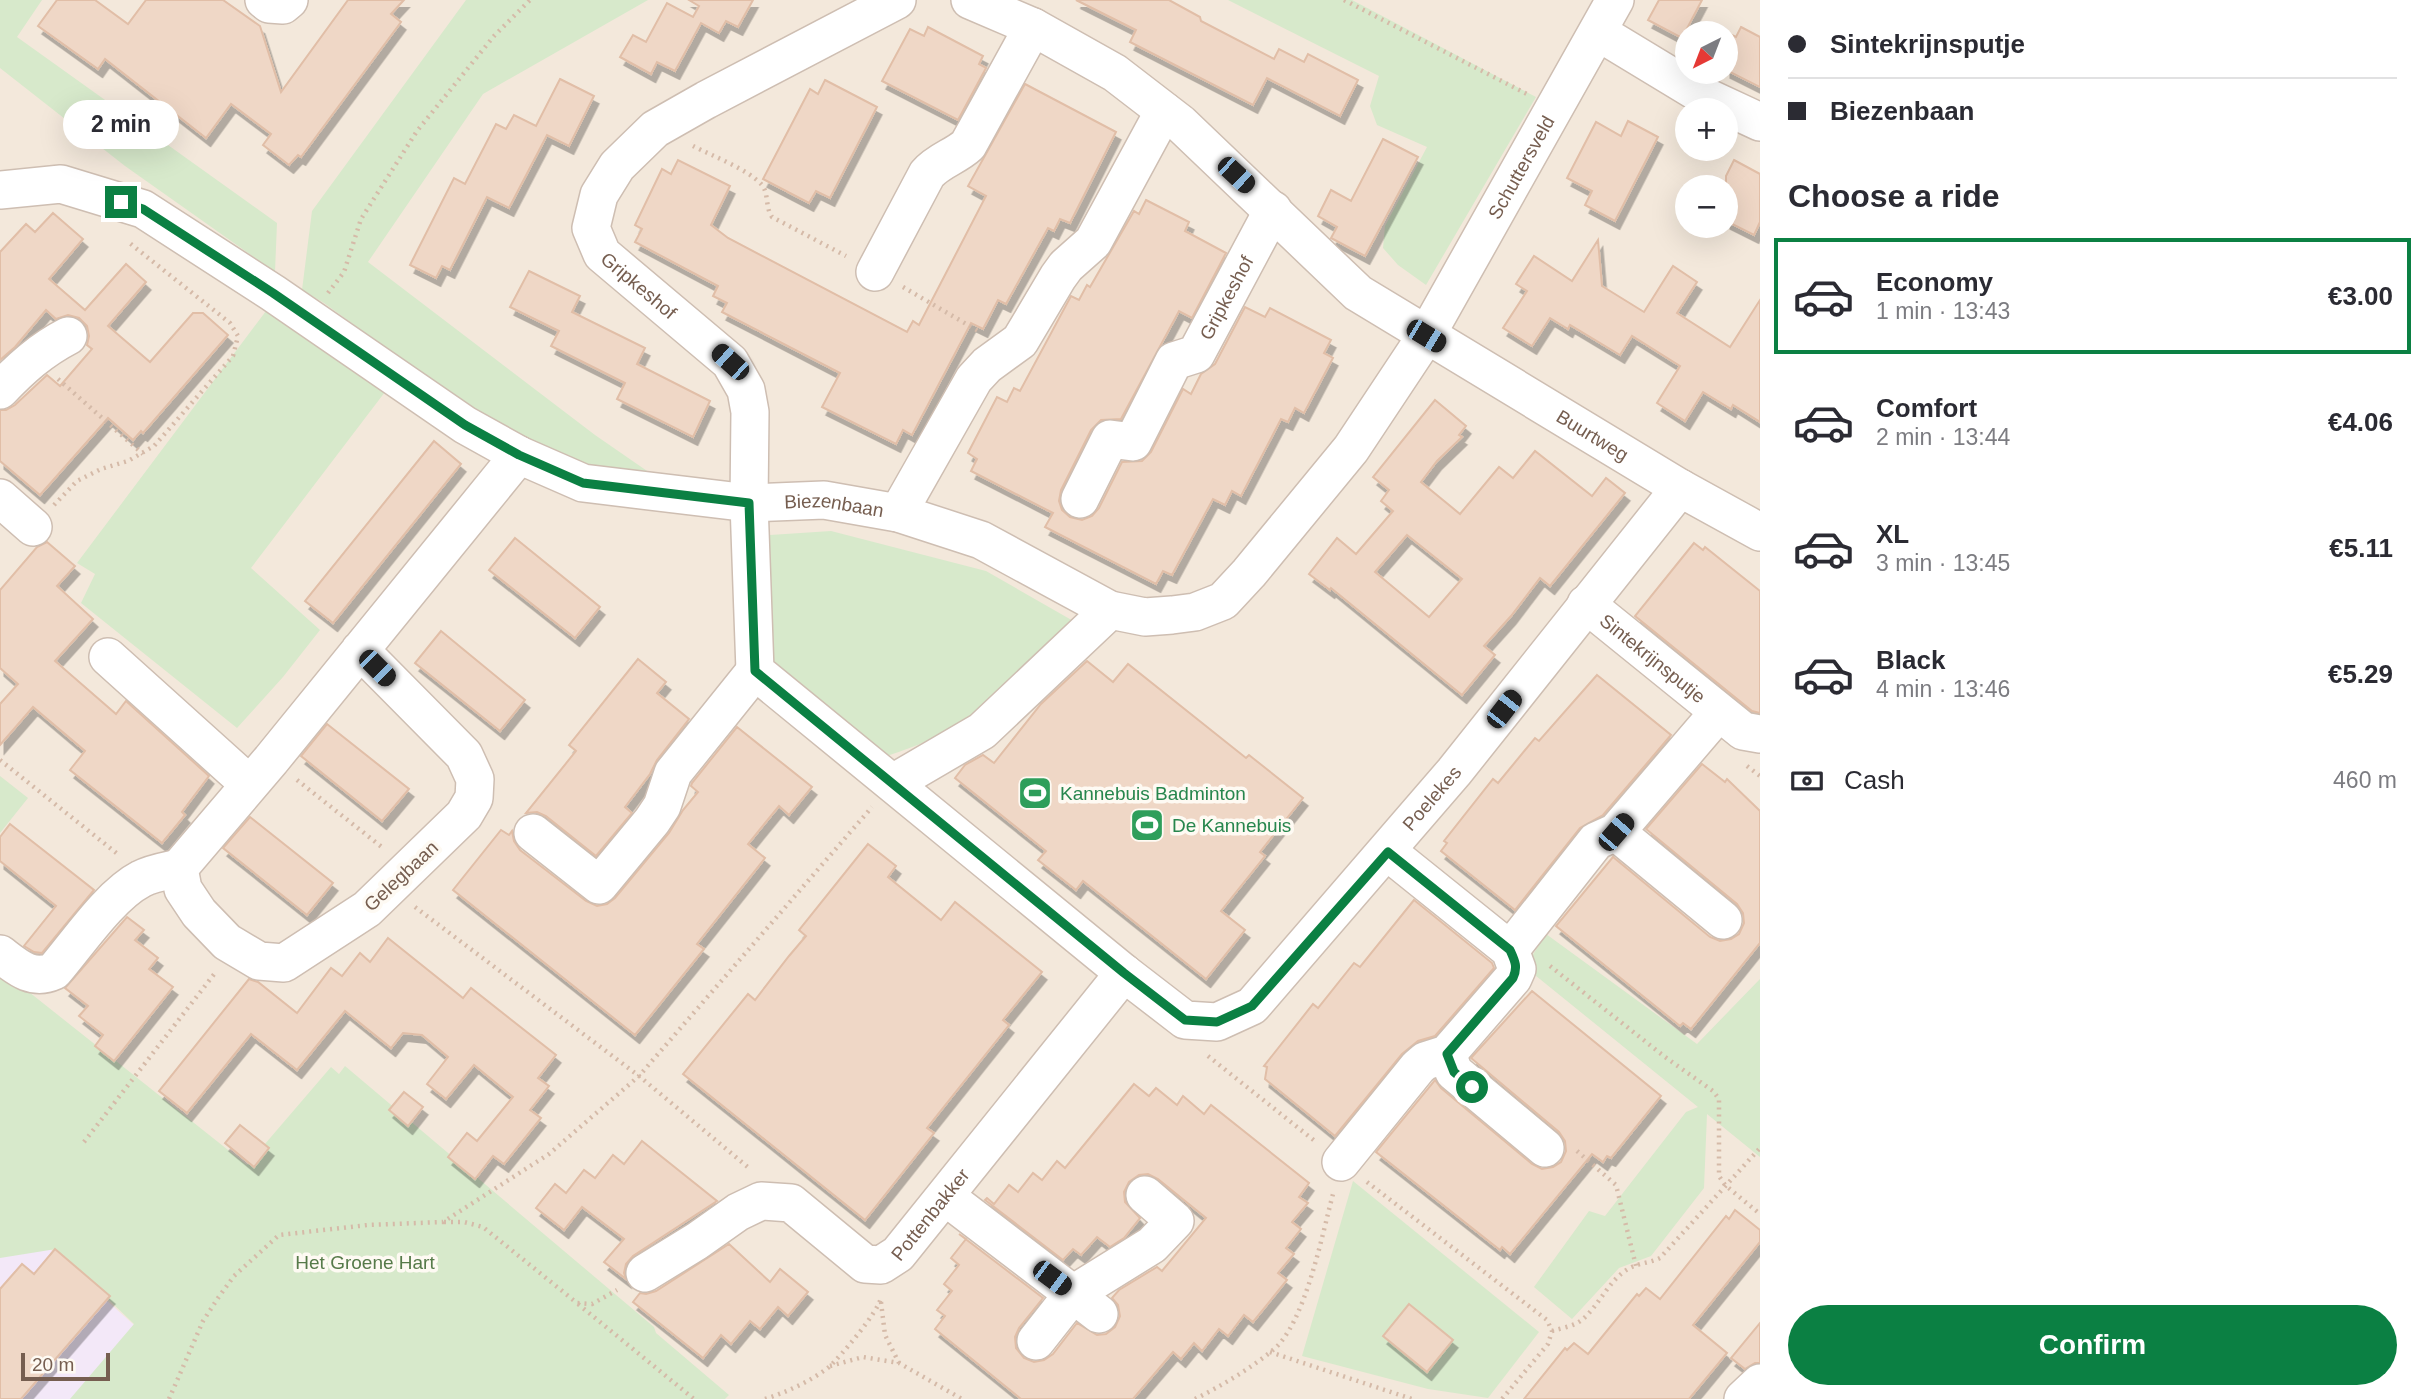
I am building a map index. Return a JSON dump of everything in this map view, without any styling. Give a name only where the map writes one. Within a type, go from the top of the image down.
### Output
[{"type":"street","points":[[264,0],[269,4],[283,5],[289,0]]},
{"type":"street","name":"Gripkeshof","points":[[749,503],[750,412],[746,390],[730,362],[602,254],[591,228],[598,195],[617,166],[657,129],[706,100],[897,0]]},
{"type":"street","points":[[970,0],[1033,27],[1115,73],[1180,123],[1358,293],[1426,336]]},
{"type":"street","name":"Schuttersveld","points":[[1426,336],[1615,0]]},
{"type":"street","points":[[875,272],[927,174],[938,162],[956,156],[968,145],[1033,27]]},
{"type":"street","points":[[1598,32],[1702,95],[1760,122]]},
{"type":"street","points":[[898,513],[974,379],[987,365],[1020,341],[1066,266],[1093,242],[1164,111]]},
{"type":"street","points":[[0,164],[14,177],[15,188]]},
{"type":"street","name":"Biezenbaan","points":[[15,188],[61,184],[143,209],[465,425],[519,455],[583,483],[749,503],[824,500],[898,513],[981,540],[1110,611],[1145,617],[1195,612],[1223,601],[1237,588],[1351,449],[1426,336]]},
{"type":"street","name":"Gripkeshof","points":[[1080,499],[1110,439],[1133,442],[1174,361],[1196,354],[1273,210]]},
{"type":"street","points":[[0,390],[33,358],[68,336]]},
{"type":"street","name":"Buurtweg","points":[[1426,336],[1679,488],[1760,532]]},
{"type":"street","points":[[0,954],[23,971],[36,976],[54,971],[114,899],[129,886],[162,872],[260,772],[519,455]]},
{"type":"street","name":"Poelekes","points":[[1185,1020],[1217,1022],[1252,1006],[1388,852],[1454,772],[1679,488]]},
{"type":"street","points":[[0,498],[33,527]]},
{"type":"street","points":[[533,833],[607,892],[662,806],[673,773],[755,671],[749,503]]},
{"type":"street","name":"Sintekrijnsputje","points":[[1586,604],[1743,732],[1760,734]]},
{"type":"street","points":[[894,783],[982,730],[1110,611]]},
{"type":"street","name":"Gelegbaan","points":[[162,872],[183,889],[199,913],[227,942],[259,961],[284,963],[367,909],[464,816],[474,798],[475,779],[464,755],[360,650]]},
{"type":"street","points":[[108,657],[260,772]]},
{"type":"street","points":[[755,671],[1185,1020]]},
{"type":"street","name":"Sintekrijnsputje","points":[[1510,950],[1596,841],[1616,832],[1718,713]]},
{"type":"street","points":[[1616,832],[1723,919]]},
{"type":"street","points":[[1341,1162],[1418,1067],[1425,1061],[1447,1054],[1513,978],[1517,969],[1510,950],[1388,852]]},
{"type":"street","name":"Pottenbakker","points":[[645,1273],[738,1212],[761,1201],[791,1203],[859,1260],[881,1265],[898,1254],[946,1197],[1124,973]]},
{"type":"street","points":[[1447,1054],[1454,1072],[1545,1148]]},
{"type":"street","points":[[1036,1341],[1086,1304],[1175,1221],[1144,1195]]},
{"type":"street","points":[[946,1197],[1086,1304]]},
{"type":"street","points":[[1743,1399],[1760,1383]]},
{"type":"path","points":[[310,319],[344,272],[361,219],[417,131],[494,36],[530,0]]},
{"type":"path","points":[[1344,0],[1552,108]]},
{"type":"path","points":[[657,129],[737,168],[761,183],[772,217],[979,332],[1005,352]]},
{"type":"path","points":[[33,527],[77,481],[143,454],[154,446],[233,356],[238,336],[230,323],[120,236]]},
{"type":"path","points":[[33,358],[143,454]]},
{"type":"path","points":[[0,760],[162,872]]},
{"type":"path","points":[[260,772],[400,878],[751,1169]]},
{"type":"path","points":[[443,1222],[549,1154],[639,1076],[894,783]]},
{"type":"path","points":[[84,1142],[235,947]]},
{"type":"path","points":[[1510,950],[1545,962],[1665,1057],[1713,1091],[1719,1100],[1719,1176],[1725,1185],[1760,1214]]},
{"type":"path","points":[[1185,1020],[1192,1037],[1203,1052],[1547,1320],[1552,1331],[1548,1344],[1502,1399]]},
{"type":"path","points":[[1545,1148],[1566,1141],[1616,1185],[1636,1266]]},
{"type":"path","points":[[1552,1331],[1575,1324],[1584,1318],[1617,1278],[1628,1269],[1660,1258],[1760,1148]]},
{"type":"path","points":[[1195,1399],[1275,1349],[1296,1317],[1309,1283],[1341,1162]]},
{"type":"path","points":[[169,1399],[203,1321],[218,1297],[234,1276],[279,1235],[368,1225],[443,1222],[464,1222],[483,1227],[694,1399]]},
{"type":"path","points":[[881,1265],[884,1273],[881,1302],[885,1335],[899,1363]]},
{"type":"path","points":[[577,1303],[592,1304],[645,1273]]},
{"type":"path","points":[[829,1367],[881,1302]]},
{"type":"path","points":[[1270,1352],[1412,1399]]},
{"type":"path","points":[[765,1399],[786,1393],[829,1367],[863,1357],[899,1363],[962,1399]]},
{"type":"shaded area","points":[[0,0],[1760,0],[1760,1399],[0,1399]]},
{"type":"shaded area","points":[[12,1211],[58,1257],[162,1350],[160,1399],[0,1399],[0,1224]]},
{"type":"green space","points":[[0,0],[42,0],[17,37],[277,223],[275,272],[125,166],[0,68]]},
{"type":"green space","points":[[466,0],[648,0],[483,94],[368,262],[595,435],[650,473],[596,467],[543,451],[497,429],[324,303],[302,290],[312,211]]},
{"type":"green space","points":[[1228,0],[1352,0],[1536,97],[1426,285],[1398,265],[1383,248],[1385,226],[1427,147],[1377,125],[1370,106],[1379,76]]},
{"type":"green space","points":[[269,307],[388,388],[251,568],[320,630],[283,677],[237,728],[81,603],[95,574],[77,563]]},
{"type":"green space","points":[[831,531],[986,571],[1075,622],[1017,677],[971,715],[928,741],[880,758],[782,680],[762,647],[756,603],[770,535]]},
{"type":"green space","points":[[0,776],[28,798],[0,833]]},
{"type":"green space","points":[[1546,934],[1697,1044],[1760,979],[1760,1157],[1707,1114],[1704,1188],[1651,1256],[1619,1268],[1572,1319],[1534,1287],[1589,1211],[1605,1216],[1686,1112],[1698,1107],[1525,967]]},
{"type":"green space","name":"Het Groene Hart","points":[[0,969],[247,1165],[331,1067],[339,1074],[345,1066],[654,1327],[656,1333],[729,1395],[725,1399],[70,1399],[134,1324],[56,1249],[0,1258]]},
{"type":"green space","points":[[1353,1181],[1539,1332],[1488,1398],[1428,1389],[1302,1356]]},
{"type":"building","points":[[57,0],[95,0],[128,24],[146,0],[223,0],[260,26],[281,92],[348,0],[404,0],[391,14],[401,22],[301,157],[298,155],[289,165],[263,145],[271,134],[231,104],[206,138],[105,59],[98,69],[38,26]]},
{"type":"building","points":[[689,0],[753,0],[738,27],[726,21],[719,33],[701,23],[675,71],[657,62],[651,74],[620,57],[633,35],[646,42],[667,3],[693,17],[699,6]]},
{"type":"building","points":[[1076,0],[1169,0],[1200,17],[1201,21],[1274,59],[1279,49],[1304,62],[1308,54],[1358,80],[1340,116],[1267,78],[1253,105],[1130,42],[1136,30]]},
{"type":"building","points":[[1659,0],[1702,0],[1691,21],[1675,21],[1675,34],[1648,20]]},
{"type":"building","points":[[928,27],[983,56],[979,64],[986,68],[958,120],[882,81],[910,29],[924,36]]},
{"type":"building","points":[[1741,27],[1760,37],[1760,87],[1738,76],[1738,33]]},
{"type":"building","points":[[560,79],[594,96],[569,146],[547,135],[509,208],[487,197],[450,270],[442,266],[436,278],[410,265],[454,178],[465,184],[496,124],[506,129],[514,115],[536,126]]},
{"type":"building","points":[[825,80],[877,107],[830,198],[816,191],[809,203],[763,179],[810,89],[818,94]]},
{"type":"building","points":[[1025,84],[1116,132],[1070,223],[1060,219],[1054,231],[1048,228],[1006,304],[998,300],[983,329],[971,323],[912,435],[903,430],[896,444],[822,407],[840,373],[722,312],[727,303],[713,296],[718,286],[635,242],[642,229],[635,225],[662,169],[671,174],[678,160],[730,186],[711,225],[728,238],[907,332],[913,321],[919,325],[986,196],[968,186]]},
{"type":"building","points":[[1628,121],[1658,137],[1615,221],[1585,205],[1592,191],[1567,178],[1596,122],[1621,136]]},
{"type":"building","points":[[1383,139],[1418,157],[1365,256],[1331,238],[1337,227],[1318,216],[1331,190],[1351,201]]},
{"type":"building","points":[[1734,161],[1760,174],[1760,222],[1754,235],[1738,227],[1738,175],[1726,175]]},
{"type":"building","points":[[1146,200],[1189,222],[1185,231],[1226,253],[1192,318],[1179,311],[1121,419],[1101,420],[1091,430],[1061,490],[1059,501],[1062,510],[1070,517],[1082,520],[1092,516],[1099,508],[1122,462],[1142,461],[1151,452],[1183,389],[1191,394],[1201,374],[1215,364],[1245,307],[1265,317],[1270,308],[1331,340],[1324,353],[1333,358],[1304,413],[1295,408],[1288,422],[1281,419],[1241,496],[1232,491],[1225,505],[1213,499],[1172,575],[1163,571],[1156,584],[1045,527],[1053,513],[971,471],[977,459],[968,453],[997,397],[1007,402],[1014,388],[1020,391],[1071,296],[1079,300],[1087,285],[1090,287],[1134,211],[1139,214]]},
{"type":"building","points":[[53,213],[83,239],[49,279],[85,310],[126,264],[146,282],[108,326],[150,362],[193,313],[203,313],[228,335],[143,433],[141,431],[133,440],[108,418],[40,495],[0,461],[0,410],[15,405],[47,375],[60,386],[92,349],[87,345],[87,326],[79,318],[68,315],[56,319],[46,310],[15,347],[0,360],[0,252],[26,224],[35,232]]},
{"type":"building","points":[[1598,240],[1602,286],[1644,312],[1673,266],[1697,282],[1677,313],[1730,347],[1760,300],[1760,422],[1733,405],[1731,409],[1703,392],[1685,421],[1657,403],[1680,366],[1632,336],[1620,355],[1570,325],[1568,329],[1550,318],[1532,346],[1503,328],[1527,291],[1516,284],[1534,256],[1572,281]]},
{"type":"building","points":[[529,271],[580,296],[572,312],[645,348],[637,364],[710,401],[693,437],[617,399],[625,383],[551,346],[559,331],[510,307]]},
{"type":"building","points":[[1435,400],[1466,426],[1459,435],[1462,437],[1437,461],[1421,482],[1460,514],[1499,467],[1513,478],[1535,451],[1592,496],[1606,478],[1625,493],[1550,586],[1540,578],[1484,646],[1495,655],[1462,695],[1331,588],[1330,590],[1309,574],[1337,538],[1356,554],[1393,511],[1381,501],[1389,490],[1373,477]],"holes":[[[1407,535],[1462,579],[1429,617],[1375,572]]]},
{"type":"building","points":[[434,441],[461,464],[333,623],[305,601]]},
{"type":"building","points":[[515,538],[600,607],[575,638],[489,570]]},
{"type":"building","points":[[47,542],[75,566],[57,586],[93,619],[55,661],[116,714],[126,701],[209,776],[182,812],[185,815],[162,843],[70,770],[85,751],[33,707],[0,745],[0,704],[18,684],[0,668],[0,590],[37,547]]},
{"type":"building","points":[[1694,543],[1703,550],[1705,547],[1760,591],[1760,713],[1752,711],[1635,616]]},
{"type":"building","points":[[441,631],[525,700],[500,731],[415,663]]},
{"type":"building","points":[[638,659],[666,682],[657,693],[689,719],[625,807],[632,813],[596,856],[546,816],[537,812],[526,813],[576,751],[569,745]]},
{"type":"building","name":"De Kannebuis","points":[[1087,661],[1113,682],[1128,664],[1246,758],[1249,755],[1303,798],[1260,852],[1265,856],[1221,911],[1245,930],[1206,979],[1083,881],[1076,890],[1038,860],[1046,851],[955,778],[965,765],[983,755],[994,763],[1041,704]]},
{"type":"building","points":[[1597,675],[1671,735],[1603,815],[1580,828],[1515,910],[1441,851],[1447,843],[1444,841],[1493,779],[1498,783],[1535,738],[1539,741]]},
{"type":"building","points":[[327,724],[409,789],[382,821],[301,756]]},
{"type":"building","points":[[737,727],[812,787],[789,815],[779,806],[748,844],[765,858],[697,944],[704,949],[635,1035],[453,890],[501,830],[509,835],[512,831],[520,850],[586,901],[597,906],[607,904],[669,833],[698,792],[691,786],[692,783]]},
{"type":"building","points":[[1702,764],[1725,782],[1727,779],[1760,811],[1760,943],[1691,1029],[1683,1023],[1680,1026],[1556,926],[1613,857],[1710,937],[1720,941],[1739,934],[1744,923],[1743,913],[1737,904],[1646,829]]},
{"type":"building","points":[[250,817],[333,883],[307,915],[223,848]]},
{"type":"building","points":[[10,824],[94,890],[42,953],[24,946],[56,906],[0,861],[0,837]]},
{"type":"building","points":[[868,844],[896,866],[888,877],[941,920],[955,902],[1042,972],[1003,1020],[1009,1025],[927,1128],[934,1133],[865,1220],[683,1074],[748,994],[755,1000],[806,936],[799,930]]},
{"type":"building","points":[[1414,900],[1492,963],[1494,968],[1435,1036],[1418,1041],[1402,1054],[1335,1136],[1265,1079],[1267,1067],[1264,1066],[1313,1004],[1318,1008],[1354,963],[1360,967]]},
{"type":"building","points":[[127,917],[144,930],[135,940],[158,958],[149,969],[173,987],[114,1061],[95,1046],[103,1035],[79,1016],[88,1006],[65,988]]},
{"type":"building","points":[[388,938],[463,998],[471,988],[556,1055],[538,1078],[549,1086],[530,1110],[541,1118],[504,1164],[493,1156],[475,1179],[448,1157],[467,1133],[477,1141],[513,1097],[474,1065],[446,1099],[427,1084],[448,1057],[422,1035],[403,1033],[391,1048],[345,1011],[297,1070],[251,1034],[187,1113],[159,1091],[249,979],[258,982],[297,1013],[331,968],[342,976],[360,953],[370,962]]},
{"type":"building","points":[[1532,991],[1661,1096],[1611,1158],[1607,1156],[1603,1162],[1592,1154],[1510,1254],[1502,1247],[1500,1250],[1376,1152],[1435,1080],[1441,1088],[1532,1164],[1542,1169],[1561,1162],[1566,1151],[1565,1141],[1559,1132],[1471,1058]]},
{"type":"building","points":[[1134,1084],[1149,1096],[1156,1088],[1177,1105],[1183,1096],[1204,1114],[1211,1105],[1309,1183],[1299,1197],[1308,1203],[1292,1222],[1301,1229],[1286,1248],[1294,1254],[1278,1273],[1287,1280],[1253,1322],[1244,1315],[1228,1336],[1219,1329],[1202,1351],[1194,1343],[1181,1359],[1173,1352],[1133,1399],[1021,1399],[935,1329],[945,1316],[937,1310],[952,1291],[944,1284],[959,1265],[951,1258],[966,1239],[1043,1298],[1015,1337],[1016,1348],[1024,1358],[1034,1362],[1053,1354],[1077,1323],[1097,1335],[1106,1334],[1115,1327],[1120,1316],[1118,1305],[1112,1298],[1119,1290],[1157,1267],[1162,1271],[1206,1218],[1158,1179],[1148,1174],[1139,1175],[1129,1182],[1124,1192],[1125,1202],[1140,1218],[1124,1238],[1110,1247],[1097,1237],[1081,1255],[1073,1249],[1063,1260],[985,1200],[987,1198],[994,1204],[1009,1185],[1018,1192],[1033,1173],[1042,1180],[1057,1161],[1065,1168]]},
{"type":"building","points":[[404,1092],[423,1107],[408,1126],[389,1110]]},
{"type":"building","points":[[240,1125],[269,1148],[254,1167],[225,1143]]},
{"type":"building","points":[[642,1141],[717,1201],[633,1256],[626,1264],[626,1279],[604,1262],[624,1239],[582,1207],[564,1230],[536,1208],[555,1184],[566,1193],[584,1170],[595,1178],[613,1155],[624,1164]]},
{"type":"building","points":[[1735,1210],[1760,1230],[1760,1242],[1693,1325],[1727,1353],[1689,1399],[1524,1399],[1565,1348],[1567,1350],[1574,1343],[1588,1354],[1637,1294],[1639,1296],[1646,1288],[1660,1299],[1726,1216],[1729,1219]]},
{"type":"building","points":[[729,1244],[770,1282],[780,1269],[808,1292],[788,1316],[778,1307],[760,1329],[750,1321],[731,1344],[721,1335],[703,1358],[633,1302],[640,1293],[656,1291]]},
{"type":"building","points":[[55,1249],[110,1296],[21,1399],[0,1399],[0,1289],[22,1264],[34,1274]]},
{"type":"building","points":[[1409,1304],[1453,1340],[1427,1372],[1383,1336]]},
{"type":"building","points":[[1760,1323],[1760,1363],[1745,1369],[1731,1358]]},
{"type":"place","name":"Kannebuis Badminton","points":[[1035,793]]},
{"type":"place","name":"De Kannebuis","points":[[1147,825]]},
{"type":"route","points":[[121,202],[143,209],[273,293],[465,425],[519,455],[583,483],[749,503],[755,671],[1185,1020],[1217,1022],[1252,1006],[1388,852],[1510,950],[1515,960],[1517,969],[1513,978],[1447,1054],[1454,1072],[1472,1087]]}]
